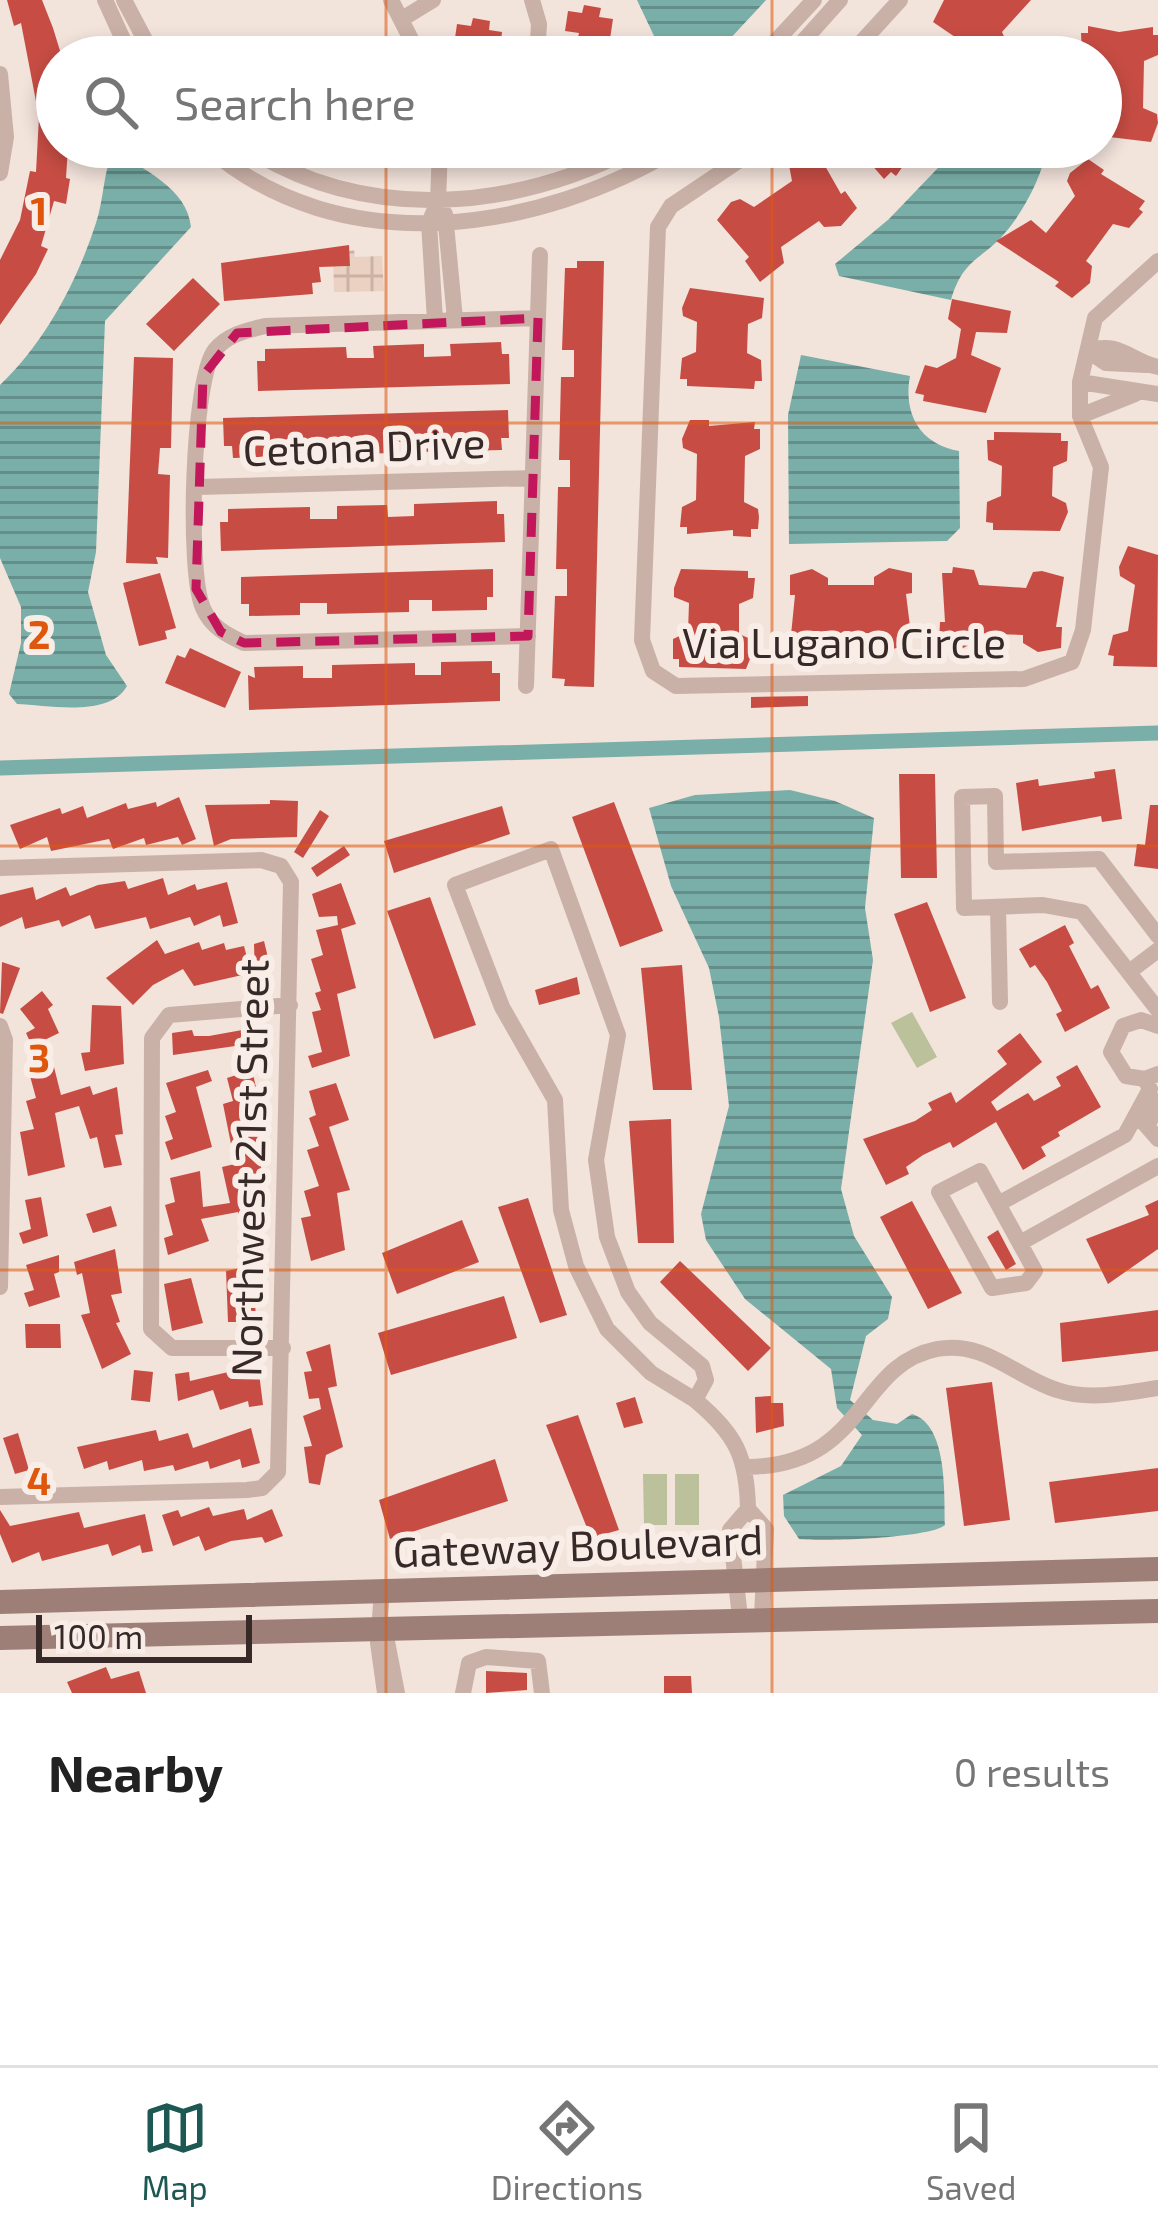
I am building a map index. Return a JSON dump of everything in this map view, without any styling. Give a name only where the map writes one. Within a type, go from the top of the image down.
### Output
[{"type":"main road","name":"Gateway Boulevard","points":[[0,1602],[1158,1569]]},
{"type":"main road","name":"Gateway Boulevard","points":[[0,1638],[1158,1611]]},
{"type":"street","points":[[105,0],[121,36]]},
{"type":"street","points":[[124,0],[143,36]]},
{"type":"street","points":[[391,0],[410,36]]},
{"type":"street","points":[[402,19],[434,0]]},
{"type":"street","points":[[532,0],[538,36]]},
{"type":"street","points":[[781,36],[814,0]]},
{"type":"street","points":[[808,36],[840,0]]},
{"type":"street","points":[[867,36],[900,0]]},
{"type":"street","points":[[0,74],[6,137],[0,173]]},
{"type":"street","points":[[235,168],[303,203],[364,219],[450,224],[563,201],[634,168]]},
{"type":"street","points":[[281,168],[337,189],[438,202],[558,179],[585,168]]},
{"type":"street","points":[[435,320],[429,223],[438,202],[439,168]]},
{"type":"street","name":"Via Lugano Circle","points":[[728,168],[671,206],[658,227],[642,640],[662,680],[690,688],[1024,679],[1064,669],[1079,648],[1101,467],[1080,416],[1080,382],[1095,318],[1158,260]]},
{"type":"street","points":[[438,202],[450,224],[455,320]]},
{"type":"street","points":[[526,686],[540,255]]},
{"type":"street","points":[[432,279],[453,278]]},
{"type":"street","points":[[528,636],[244,643],[213,623],[196,589],[197,487],[203,376],[215,350],[237,333],[265,326],[538,318]]},
{"type":"street","points":[[1088,351],[1103,346],[1135,352],[1152,366]]},
{"type":"street","points":[[1080,382],[1158,394]]},
{"type":"street","points":[[1080,416],[1136,394]]},
{"type":"street","name":"Cetona Drive","points":[[197,487],[533,478]]},
{"type":"street","points":[[997,862],[995,796],[962,797],[964,908],[1043,904],[1082,912],[1157,1003],[1112,1042],[1113,1061],[1126,1076],[1151,1077],[1148,1126]]},
{"type":"street","points":[[695,1400],[706,1381],[702,1366],[650,1323],[628,1292],[607,1237],[596,1160],[618,1035],[551,848],[455,885],[502,1007],[555,1100],[561,1210],[576,1266],[607,1329],[651,1373],[695,1400],[730,1434],[748,1467],[748,1509],[730,1530],[734,1580],[751,1617]]},
{"type":"street","points":[[963,863],[1099,859],[1158,936]]},
{"type":"street","name":"Northwest 21st Street","points":[[0,868],[272,861],[292,883],[281,1460],[272,1482],[247,1490],[0,1497]]},
{"type":"street","points":[[998,907],[1000,1002]]},
{"type":"street","points":[[1129,972],[1158,950]]},
{"type":"street","points":[[283,1348],[163,1345],[149,1319],[152,1038],[169,1015],[290,1005]]},
{"type":"street","points":[[1130,1022],[1158,1026]]},
{"type":"street","points":[[0,1027],[5,1040],[0,1287]]},
{"type":"street","points":[[998,1204],[1148,1126],[1158,1101]]},
{"type":"street","points":[[1020,1243],[1158,1166]]},
{"type":"street","points":[[980,1171],[1020,1243],[1036,1271],[1026,1283],[992,1288],[939,1192],[980,1171]]},
{"type":"street","points":[[748,1467],[788,1463],[814,1454],[913,1359],[950,1348],[996,1358],[1053,1389],[1073,1394],[1158,1388]]},
{"type":"street","points":[[748,1509],[766,1529],[765,1579],[751,1617]]},
{"type":"street","points":[[382,1591],[383,1626],[397,1693]]},
{"type":"street","points":[[383,1626],[378,1642],[386,1693]]},
{"type":"street","points":[[463,1693],[469,1664],[486,1657],[534,1658],[541,1666],[542,1693]]},
{"type":"highlighted area","points":[[538,318],[528,636],[244,643],[221,632],[196,589],[203,376],[237,333]]},
{"type":"green space","points":[[912,1012],[937,1057],[917,1068],[891,1023]]},
{"type":"green space","points":[[643,1474],[667,1474],[667,1525],[644,1525]]},
{"type":"green space","points":[[675,1474],[699,1474],[699,1525],[675,1525]]},
{"type":"shaded area","points":[[354,250],[355,257],[382,256],[384,291],[334,292],[333,251],[336,267],[350,266],[349,251]]},
{"type":"water","points":[[637,0],[766,0],[733,36],[654,36]]},
{"type":"water","points":[[107,168],[142,168],[173,191],[191,227],[105,321],[96,552],[88,592],[106,655],[127,686],[118,696],[92,706],[17,704],[9,694],[21,643],[21,607],[0,558],[0,385],[45,330],[69,289],[96,223]]},
{"type":"water","points":[[938,168],[1041,168],[1019,214],[967,268],[951,300],[839,276],[835,264],[889,219]]},
{"type":"water","points":[[801,355],[910,376],[909,403],[917,425],[934,442],[959,451],[960,528],[947,541],[789,544],[788,415]]},
{"type":"water","points":[[790,790],[835,801],[874,818],[865,908],[873,960],[841,1189],[854,1236],[892,1297],[888,1319],[866,1336],[850,1400],[873,1420],[897,1424],[912,1414],[932,1431],[942,1462],[945,1525],[920,1533],[799,1539],[784,1516],[783,1495],[841,1466],[862,1435],[837,1408],[831,1369],[745,1299],[706,1240],[701,1214],[729,1106],[719,1017],[709,968],[671,886],[649,808],[695,795]]},
{"type":"building","points":[[7,0],[42,0],[55,36],[36,36],[36,101],[21,23],[14,26]]},
{"type":"building","points":[[944,0],[1031,0],[1002,32],[1004,36],[954,36],[933,22]]},
{"type":"building","points":[[584,5],[601,8],[599,17],[613,19],[610,36],[565,31],[568,11],[582,13]]},
{"type":"building","points":[[473,18],[490,21],[489,30],[502,32],[502,36],[455,36],[457,24],[471,26]]},
{"type":"building","points":[[1088,26],[1119,32],[1153,27],[1153,35],[1158,35],[1158,55],[1144,61],[1143,108],[1157,114],[1158,123],[1151,142],[1122,139],[1122,36],[1081,36],[1088,33]]},
{"type":"building","points":[[36,168],[67,168],[66,204],[54,201],[41,246],[48,249],[0,325],[0,260],[20,220],[30,171]]},
{"type":"building","points":[[790,168],[826,168],[841,194],[845,191],[857,208],[841,226],[824,227],[819,221],[781,247],[784,263],[760,282],[745,261],[749,257],[717,220],[731,202],[740,199],[754,207],[792,181]]},
{"type":"building","points":[[874,168],[902,168],[896,176],[891,172],[884,179]]},
{"type":"building","points":[[1076,168],[1101,168],[1101,174],[1145,201],[1139,209],[1143,212],[1129,228],[1113,224],[1086,261],[1092,266],[1090,283],[1072,298],[1055,286],[1059,282],[996,241],[1031,220],[1046,233],[1075,196],[1067,181]]},
{"type":"building","points":[[349,245],[350,266],[319,267],[321,282],[312,283],[313,294],[224,301],[221,263]]},
{"type":"building","points":[[577,261],[604,261],[594,687],[564,686],[565,679],[552,678],[555,596],[567,596],[567,569],[556,569],[558,487],[570,487],[570,460],[559,460],[561,377],[574,377],[574,350],[562,350],[565,268],[577,268]]},
{"type":"building","points":[[193,278],[220,304],[174,351],[146,324]]},
{"type":"building","points":[[690,288],[764,298],[762,318],[748,324],[747,353],[761,360],[762,381],[755,381],[754,389],[687,386],[687,379],[680,379],[682,358],[696,352],[697,322],[683,316],[682,308]]},
{"type":"building","points":[[952,299],[1011,311],[1007,333],[976,332],[971,355],[1001,368],[986,413],[923,401],[924,395],[915,393],[925,365],[937,368],[956,358],[961,329],[948,319]]},
{"type":"building","points":[[501,342],[502,354],[509,354],[510,384],[258,391],[257,361],[265,361],[265,349],[346,347],[347,358],[374,358],[373,346],[424,344],[424,357],[451,356],[450,344]]},
{"type":"building","points":[[134,357],[173,358],[171,448],[160,448],[158,474],[170,475],[168,558],[156,557],[158,564],[126,563]]},
{"type":"building","points":[[508,410],[509,438],[501,438],[502,450],[419,452],[418,441],[392,442],[392,453],[233,458],[232,446],[224,446],[223,418]]},
{"type":"building","points":[[690,420],[709,420],[709,426],[755,422],[754,429],[760,429],[760,449],[745,456],[744,502],[758,509],[759,517],[751,537],[733,536],[733,530],[687,534],[687,527],[680,527],[682,507],[696,500],[697,454],[683,448],[682,439]]},
{"type":"building","points":[[994,432],[1061,433],[1061,441],[1068,441],[1067,461],[1053,467],[1052,496],[1066,503],[1068,512],[1060,531],[993,530],[993,523],[986,522],[987,502],[1001,496],[1002,466],[988,460],[987,440],[994,440]]},
{"type":"building","points":[[497,501],[497,514],[504,514],[505,542],[221,551],[220,522],[228,522],[228,509],[310,507],[310,519],[337,519],[337,506],[387,505],[388,517],[414,516],[414,504]]},
{"type":"building","points":[[1128,546],[1158,555],[1157,667],[1113,666],[1114,656],[1108,655],[1113,635],[1128,631],[1135,585],[1120,576],[1119,567]]},
{"type":"building","points":[[953,567],[974,570],[979,585],[1026,588],[1033,572],[1042,571],[1064,577],[1056,627],[1062,627],[1061,648],[1038,652],[1023,643],[1023,635],[977,633],[977,641],[961,649],[939,642],[940,622],[945,622],[942,573],[952,573]]},
{"type":"building","points":[[889,568],[912,573],[912,593],[906,594],[912,643],[890,650],[881,648],[875,633],[828,633],[821,648],[801,651],[801,645],[790,645],[795,595],[790,595],[790,575],[812,569],[828,578],[828,585],[874,585],[874,577]]},
{"type":"building","points":[[493,569],[493,597],[487,597],[487,610],[432,611],[432,600],[409,600],[409,612],[327,614],[327,603],[300,603],[300,615],[249,616],[249,604],[241,604],[241,577]]},
{"type":"building","points":[[681,569],[748,571],[748,578],[755,578],[753,598],[739,604],[739,634],[753,640],[754,649],[746,669],[679,667],[679,659],[673,659],[673,639],[688,632],[689,603],[674,597]]},
{"type":"building","points":[[160,573],[176,628],[165,631],[167,639],[139,646],[123,583]]},
{"type":"building","points":[[190,648],[241,672],[225,708],[165,683],[177,655],[185,658]]},
{"type":"building","points":[[492,661],[492,673],[500,673],[500,701],[249,710],[248,675],[255,678],[254,667],[303,666],[303,678],[332,678],[332,665],[415,663],[415,675],[441,675],[441,662]]},
{"type":"building","points":[[808,696],[808,706],[751,708],[751,697]]},
{"type":"building","points":[[1115,769],[1122,819],[1102,822],[1101,816],[1022,831],[1016,783],[1038,779],[1039,786],[1095,778],[1094,772]]},
{"type":"building","points":[[899,774],[935,774],[937,878],[901,878]]},
{"type":"building","points":[[179,797],[196,839],[182,845],[178,837],[146,845],[144,838],[113,849],[109,839],[51,851],[47,837],[20,849],[10,825],[60,808],[62,814],[83,806],[87,818],[126,803],[128,809],[156,802],[157,807]]},
{"type":"building","points":[[270,800],[298,801],[297,837],[231,839],[214,846],[205,805],[270,804]]},
{"type":"building","points":[[614,802],[663,931],[620,947],[572,817]]},
{"type":"building","points":[[1150,805],[1158,805],[1158,869],[1134,866],[1137,844],[1145,845]]},
{"type":"building","points":[[502,806],[510,834],[394,873],[384,841]]},
{"type":"building","points":[[320,810],[329,816],[303,858],[294,852]]},
{"type":"building","points":[[344,846],[350,855],[317,877],[311,868]]},
{"type":"building","points":[[163,878],[168,895],[195,884],[197,890],[227,882],[238,923],[223,927],[220,915],[194,926],[190,917],[150,929],[146,917],[95,929],[90,915],[62,927],[59,920],[25,929],[22,917],[0,927],[0,895],[33,887],[36,900],[66,887],[70,896],[98,885],[125,881],[128,889]]},
{"type":"building","points":[[341,883],[356,924],[341,929],[356,988],[337,994],[350,1056],[312,1068],[308,1056],[322,1052],[312,1012],[321,1010],[315,993],[321,991],[311,959],[323,955],[316,930],[338,925],[337,916],[319,917],[312,894]]},
{"type":"building","points":[[430,897],[476,1025],[434,1039],[387,911]]},
{"type":"building","points":[[927,902],[966,998],[930,1012],[894,914]]},
{"type":"building","points":[[1065,925],[1074,943],[1069,946],[1091,989],[1098,985],[1110,1008],[1065,1032],[1056,1014],[1062,1011],[1047,982],[1035,965],[1030,968],[1019,949]]},
{"type":"building","points":[[157,940],[165,954],[199,942],[202,950],[224,943],[226,950],[244,946],[251,973],[194,986],[183,969],[153,985],[133,1005],[106,978]]},
{"type":"building","points":[[264,941],[272,974],[255,978],[254,944]]},
{"type":"building","points":[[2,962],[20,968],[3,1014],[0,1013]]},
{"type":"building","points":[[682,965],[692,1090],[653,1090],[641,968]]},
{"type":"building","points":[[577,977],[580,994],[539,1005],[535,990]]},
{"type":"building","points":[[42,991],[53,1005],[48,1009],[59,1033],[32,1046],[26,1033],[35,1028],[20,1009]]},
{"type":"building","points":[[92,1005],[121,1006],[124,1064],[85,1071],[81,1053],[90,1052]]},
{"type":"building","points":[[259,1027],[262,1042],[173,1055],[172,1033],[192,1030],[194,1036],[209,1036]]},
{"type":"building","points":[[1020,1033],[1042,1062],[991,1102],[997,1111],[1028,1093],[1034,1101],[1061,1086],[1056,1077],[1077,1065],[1101,1107],[1058,1132],[1060,1136],[1041,1147],[1046,1156],[1023,1170],[996,1122],[953,1148],[950,1142],[923,1155],[906,1167],[909,1174],[886,1185],[863,1139],[915,1121],[932,1110],[928,1103],[951,1092],[956,1103],[1007,1064],[997,1051]]},
{"type":"building","points":[[44,1060],[45,1065],[53,1063],[61,1095],[90,1086],[93,1095],[117,1087],[123,1134],[115,1135],[122,1165],[104,1168],[97,1137],[90,1139],[79,1106],[55,1113],[65,1167],[28,1176],[20,1132],[34,1129],[26,1101],[36,1098],[27,1065]]},
{"type":"building","points":[[208,1070],[212,1081],[196,1087],[212,1147],[171,1160],[165,1142],[173,1139],[165,1116],[176,1112],[166,1083]]},
{"type":"building","points":[[252,1070],[268,1139],[258,1143],[266,1207],[255,1209],[263,1240],[246,1244],[238,1212],[201,1219],[209,1241],[168,1255],[164,1238],[173,1235],[165,1205],[175,1202],[170,1178],[200,1171],[203,1207],[230,1203],[222,1167],[235,1164],[223,1104],[233,1101],[227,1078]]},
{"type":"building","points":[[336,1083],[349,1120],[329,1127],[350,1190],[337,1193],[345,1250],[311,1261],[301,1218],[311,1216],[304,1191],[319,1186],[307,1150],[319,1146],[309,1118],[316,1115],[309,1091]]},
{"type":"building","points":[[671,1119],[674,1243],[638,1243],[629,1121]]},
{"type":"building","points":[[41,1197],[48,1236],[23,1244],[19,1233],[31,1229],[25,1200]]},
{"type":"building","points":[[528,1198],[567,1315],[540,1323],[498,1207]]},
{"type":"building","points":[[1158,1200],[1158,1249],[1108,1284],[1086,1239],[1149,1215],[1145,1206]]},
{"type":"building","points":[[912,1201],[962,1293],[928,1309],[880,1217]]},
{"type":"building","points":[[111,1206],[117,1226],[93,1233],[86,1214]]},
{"type":"building","points":[[462,1220],[479,1262],[397,1294],[382,1253]]},
{"type":"building","points":[[998,1230],[1016,1264],[1006,1270],[987,1237]]},
{"type":"building","points":[[115,1249],[122,1293],[111,1295],[120,1322],[116,1323],[131,1354],[102,1369],[81,1315],[90,1313],[82,1273],[77,1275],[74,1262]]},
{"type":"building","points":[[59,1255],[59,1272],[54,1274],[60,1297],[29,1307],[24,1293],[34,1290],[26,1265]]},
{"type":"building","points":[[680,1261],[771,1348],[748,1371],[660,1282]]},
{"type":"building","points":[[260,1264],[263,1278],[243,1285],[248,1302],[255,1300],[256,1322],[228,1322],[226,1271]]},
{"type":"building","points":[[191,1278],[203,1323],[172,1331],[164,1284]]},
{"type":"building","points":[[504,1296],[517,1338],[391,1375],[378,1333]]},
{"type":"building","points":[[1158,1310],[1158,1351],[1062,1362],[1060,1323]]},
{"type":"building","points":[[25,1324],[60,1324],[61,1348],[26,1348]]},
{"type":"building","points":[[330,1344],[337,1386],[328,1388],[343,1447],[326,1455],[320,1485],[309,1483],[304,1447],[312,1446],[303,1416],[321,1409],[319,1398],[309,1399],[304,1372],[312,1371],[306,1352]]},
{"type":"building","points":[[258,1365],[263,1405],[249,1407],[248,1401],[220,1410],[213,1390],[178,1401],[175,1374],[189,1372],[190,1381]]},
{"type":"building","points":[[134,1370],[153,1372],[150,1402],[131,1400]]},
{"type":"building","points":[[992,1382],[1010,1520],[964,1526],[946,1388]]},
{"type":"building","points":[[771,1396],[771,1403],[783,1403],[784,1426],[756,1433],[755,1397]]},
{"type":"building","points":[[635,1397],[643,1423],[624,1428],[616,1403]]},
{"type":"building","points":[[578,1415],[619,1530],[591,1538],[546,1425]]},
{"type":"building","points":[[251,1428],[260,1463],[242,1468],[240,1459],[210,1469],[208,1461],[175,1471],[173,1465],[144,1471],[142,1460],[109,1470],[107,1461],[84,1469],[77,1447],[156,1430],[159,1441],[188,1433],[193,1448]]},
{"type":"building","points":[[18,1433],[29,1470],[15,1474],[3,1438]]},
{"type":"building","points":[[495,1459],[508,1501],[390,1539],[379,1500]]},
{"type":"building","points":[[1158,1468],[1158,1511],[1055,1523],[1049,1482]]},
{"type":"building","points":[[209,1507],[213,1516],[244,1509],[247,1520],[272,1509],[283,1536],[265,1543],[262,1537],[231,1541],[205,1551],[199,1536],[173,1546],[162,1515],[178,1510],[181,1517]]},
{"type":"building","points":[[0,1510],[10,1526],[79,1512],[84,1528],[145,1514],[153,1551],[142,1553],[140,1545],[112,1556],[108,1544],[42,1561],[39,1552],[12,1563],[0,1534]]},
{"type":"building","points":[[106,1667],[111,1679],[139,1671],[146,1693],[72,1693],[67,1682]]},
{"type":"building","points":[[486,1671],[527,1673],[527,1690],[486,1693]]},
{"type":"building","points":[[664,1676],[691,1676],[692,1693],[664,1693]]},
{"type":"waterway","points":[[0,768],[1158,733]]}]
